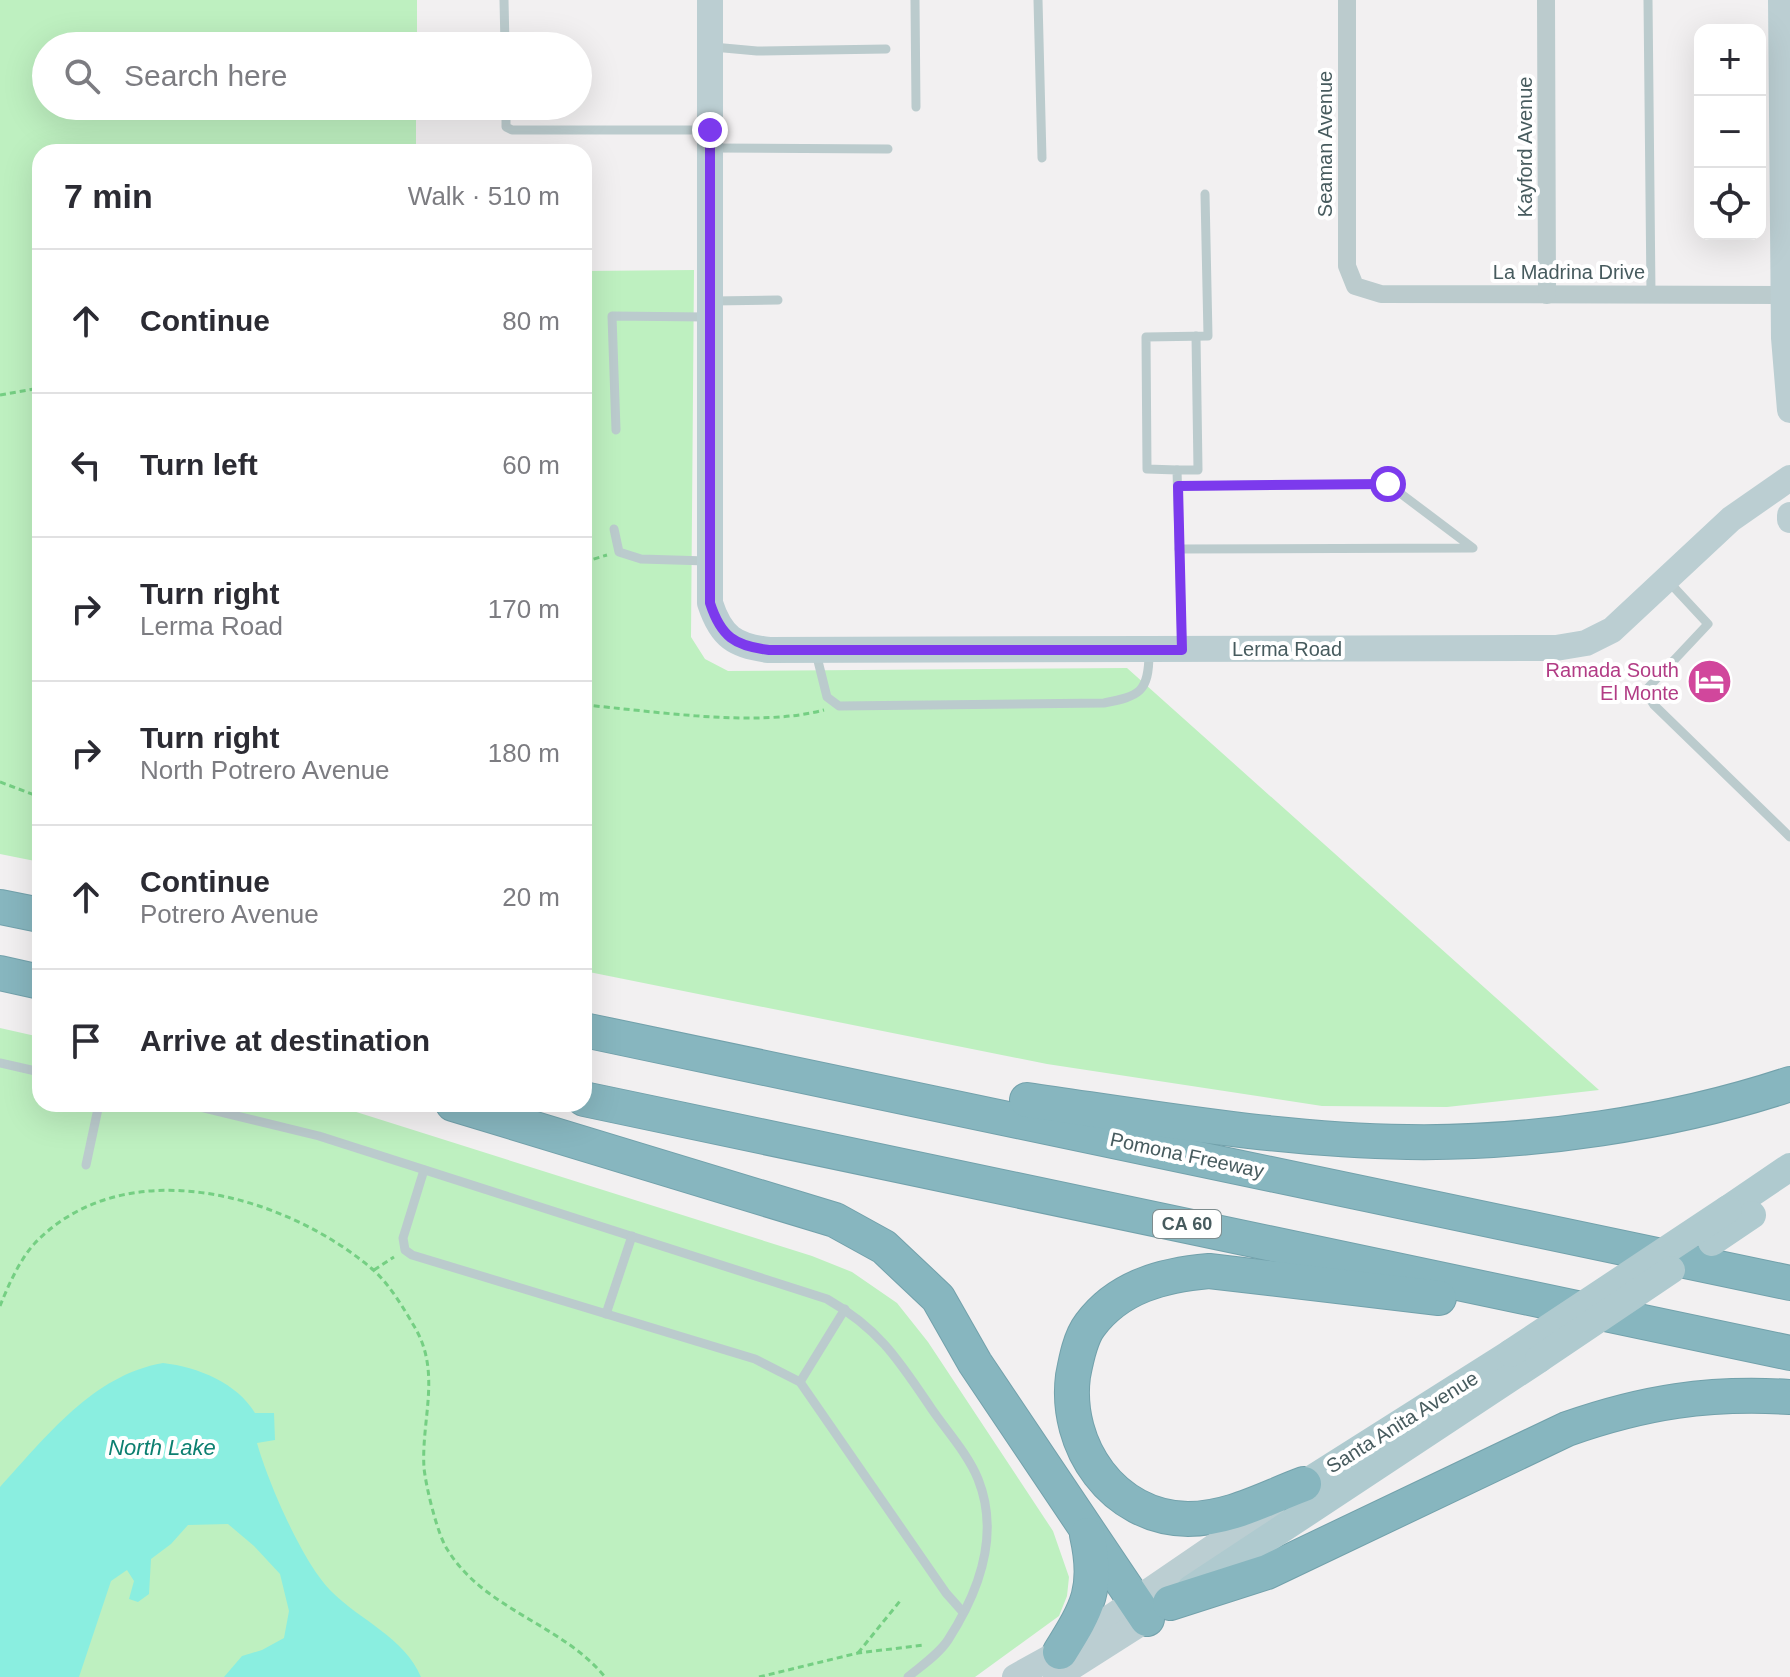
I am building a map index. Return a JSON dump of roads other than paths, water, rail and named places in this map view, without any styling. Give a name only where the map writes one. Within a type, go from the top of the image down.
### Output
[{"type":"highway","points":[[0,907],[32,913]]},
{"type":"highway","points":[[0,973],[32,980]]},
{"type":"highway","name":"Pomona Freeway","points":[[592,1032],[1790,1283]]},
{"type":"highway","points":[[700,1055],[1252,1132],[1408,1142],[1616,1126],[1720,1105],[1790,1084]]},
{"type":"highway","name":"CA 60","points":[[592,1101],[1790,1353]]},
{"type":"highway","points":[[479,1112],[835,1220],[884,1247],[938,1298],[975,1363],[1085,1526],[1151,1608],[1267,1572],[1567,1429],[1611,1414],[1649,1403],[1690,1398],[1742,1394],[1790,1397]]},
{"type":"highway","points":[[1693,1263],[1790,1274]]},
{"type":"highway","points":[[1304,1484],[1221,1516],[1186,1519],[1159,1514],[1121,1495],[1102,1481],[1076,1432],[1071,1395],[1076,1360],[1089,1326],[1136,1287],[1172,1274],[1209,1271],[1638,1320]]},
{"type":"highway","points":[[1058,1664],[1091,1595],[1093,1562],[1085,1526]]},
{"type":"main road","name":"Santa Anita Avenue","points":[[1151,1608],[1539,1359],[1740,1212],[1790,1167]]},
{"type":"main road","name":"Santa Anita Avenue","points":[[1304,1484],[1740,1212],[1790,1190]]},
{"type":"street","points":[[710,0],[710,561]]},
{"type":"street","name":"Seaman Avenue","points":[[1347,0],[1347,266],[1355,286]]},
{"type":"street","name":"Kayford Avenue","points":[[1546,0],[1547,295]]},
{"type":"street","points":[[1781,0],[1786,214],[1783,295],[1790,410]]},
{"type":"street","name":"La Madrina Drive","points":[[1355,286],[1381,294],[1783,295]]},
{"type":"street","name":"Lerma Road","points":[[710,561],[710,603],[726,637],[743,647],[816,650],[1556,648],[1586,643],[1612,630],[1731,519],[1790,478]]},
{"type":"street","name":"Santa Anita Avenue","points":[[1015,1677],[1058,1664],[1151,1608],[1304,1484]]},
{"type":"lane","points":[[504,0],[505,32]]},
{"type":"lane","points":[[915,0],[916,107]]},
{"type":"lane","points":[[1038,0],[1042,158]]},
{"type":"lane","points":[[1648,0],[1651,294]]},
{"type":"lane","points":[[710,47],[757,51],[886,49]]},
{"type":"lane","points":[[506,120],[506,127],[512,130],[888,149]]},
{"type":"lane","points":[[1196,336],[1198,470],[1147,469],[1146,337],[1196,336],[1208,336],[1205,194]]},
{"type":"lane","points":[[616,430],[612,316],[778,300]]},
{"type":"lane","points":[[1177,470],[1182,650]]},
{"type":"lane","points":[[1178,486],[1388,484],[1473,548],[1179,549]]},
{"type":"lane","points":[[614,529],[619,552],[641,559],[710,561]]},
{"type":"lane","points":[[1667,580],[1708,624],[1645,691],[1654,705],[1790,837]]},
{"type":"lane","points":[[816,650],[827,697],[839,706],[1104,703],[1135,697],[1145,686],[1149,650]]},
{"type":"lane","points":[[0,1063],[32,1070]]},
{"type":"lane","points":[[86,1165],[97,1112]]},
{"type":"lane","points":[[220,1112],[319,1136],[827,1299],[871,1327],[897,1357],[976,1475],[986,1501],[990,1534],[981,1572],[947,1642],[908,1677]]},
{"type":"lane","points":[[424,1170],[403,1238],[405,1250],[412,1255],[755,1359],[800,1382],[946,1593],[962,1611]]},
{"type":"lane","points":[[606,1314],[632,1236]]},
{"type":"lane","points":[[800,1382],[845,1309]]},
{"type":"water","name":"North Lake","points":[[163,1363],[190,1368],[215,1378],[238,1393],[255,1413],[274,1413],[275,1440],[257,1443],[269,1479],[298,1543],[332,1592],[393,1640],[421,1677],[224,1677],[242,1656],[284,1638],[289,1611],[280,1574],[228,1524],[188,1525],[171,1544],[151,1559],[149,1594],[138,1602],[129,1599],[134,1581],[127,1570],[111,1581],[79,1677],[0,1677],[0,1487],[53,1429],[93,1394],[114,1380]]},
{"type":"place","name":"Ramada South El Monte","points":[[1710,682]]}]
